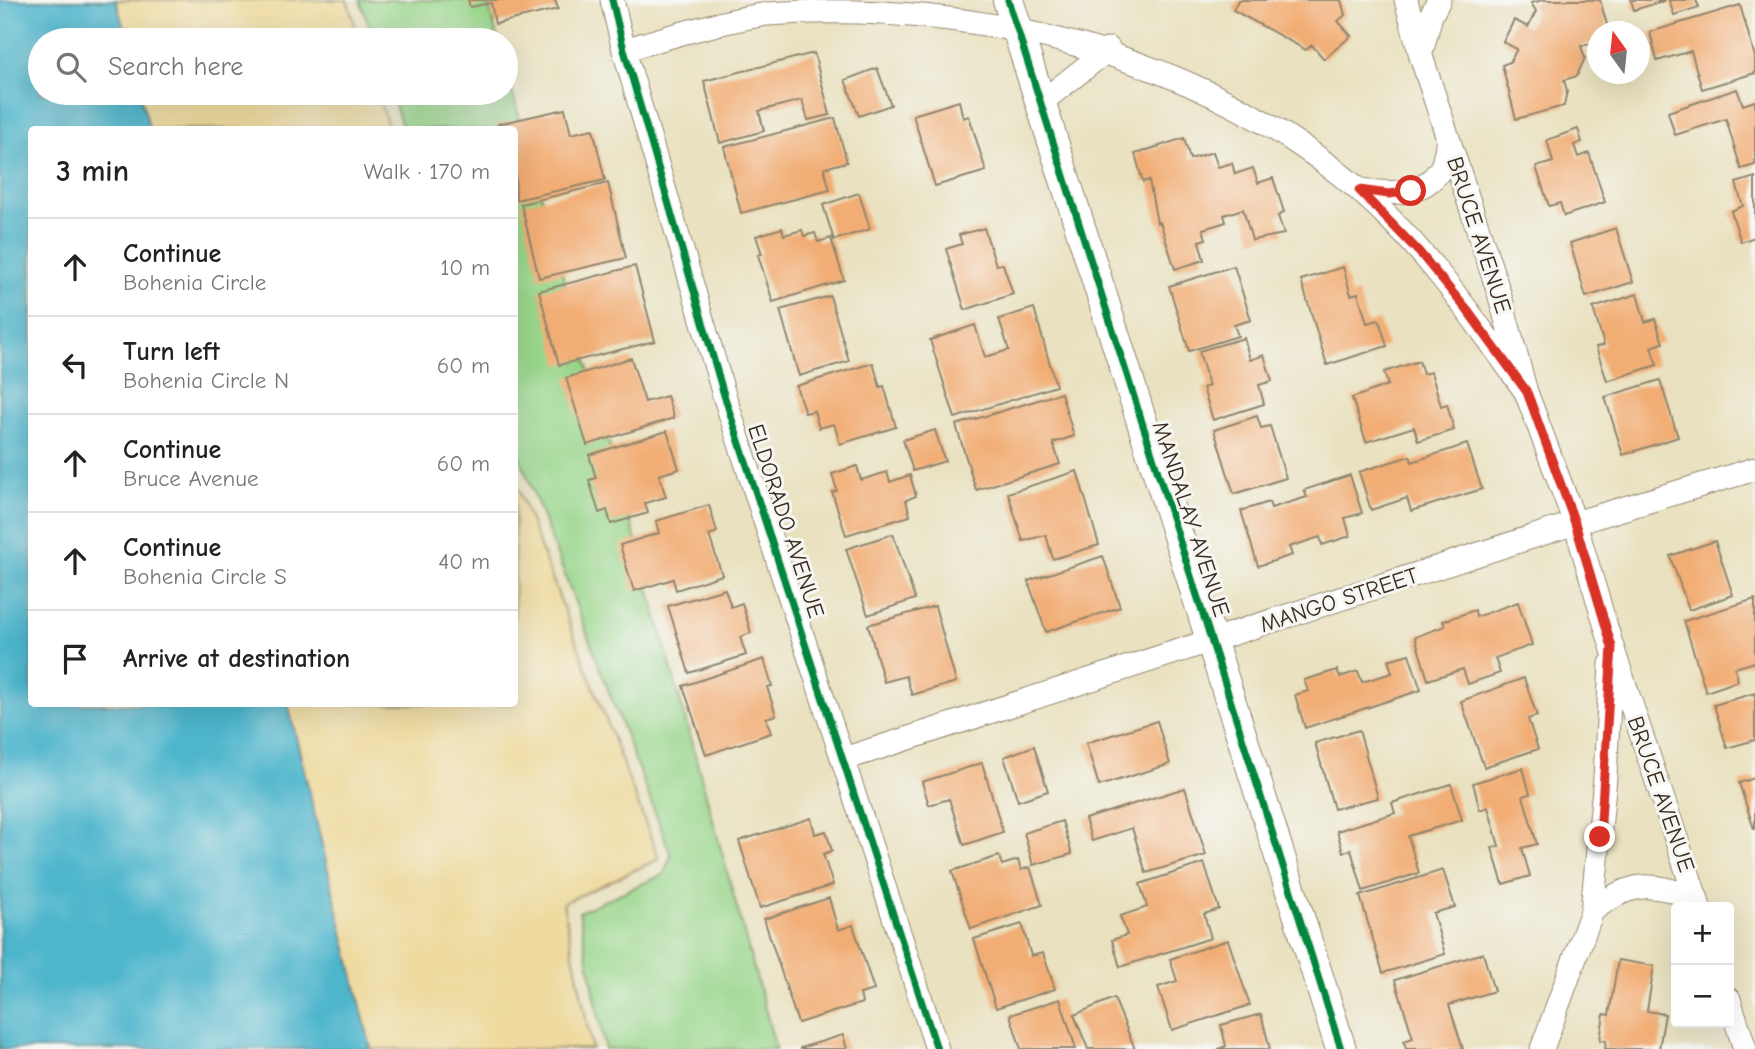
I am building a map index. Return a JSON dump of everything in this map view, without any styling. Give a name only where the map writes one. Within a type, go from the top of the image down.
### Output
[{"type":"street","name":"ELDORADO AVENUE","points":[[612,0],[724,395],[937,1049]]},
{"type":"street","name":"BRUCE AVENUE","points":[[1406,0],[1448,141],[1499,292],[1527,392],[1575,523],[1612,647],[1698,902]]},
{"type":"street","points":[[1421,56],[1430,15],[1439,0]]},
{"type":"street","points":[[624,50],[682,32],[768,14],[848,7],[934,4],[1011,10],[1163,70],[1240,106],[1304,148],[1359,190],[1435,272],[1527,392]]},
{"type":"street","name":"MANDALAY AVENUE","points":[[1011,10],[1341,1049]]},
{"type":"street","points":[[1039,104],[1109,49]]},
{"type":"street","points":[[1359,190],[1389,194],[1411,191],[1426,183],[1441,168],[1448,141]]},
{"type":"street","name":"MANGO STREET","points":[[844,759],[1575,523],[1755,469]]},
{"type":"street","points":[[1542,1049],[1592,911],[1605,778],[1612,647]]},
{"type":"street","points":[[1592,911],[1614,894],[1640,886],[1667,888],[1696,902]]},
{"type":"street","points":[[1734,1015],[1745,1049]]},
{"type":"green space","points":[[360,0],[487,0],[495,28],[370,28]]},
{"type":"green space","points":[[395,105],[516,105],[776,1049],[605,1049],[579,912],[664,874],[671,855],[518,452],[518,126],[402,126]]},
{"type":"sand","points":[[116,0],[347,0],[356,28],[124,28]]},
{"type":"sand","points":[[143,105],[381,105],[388,126],[148,126]]},
{"type":"sand","points":[[518,489],[659,859],[563,903],[592,1049],[371,1049],[289,707],[518,707]]},
{"type":"water","points":[[0,0],[116,0],[124,28],[28,28],[28,105],[143,105],[148,126],[28,126],[28,707],[289,707],[371,1049],[0,1049]]},
{"type":"building","points":[[468,0],[555,0],[558,9],[495,24],[491,3],[470,7]]},
{"type":"building","points":[[1238,0],[1341,0],[1345,15],[1338,21],[1351,36],[1324,59],[1312,45],[1306,50],[1233,10]]},
{"type":"building","points":[[1543,0],[1600,0],[1606,21],[1587,21],[1587,45],[1581,46],[1585,58],[1577,76],[1564,80],[1567,91],[1564,106],[1516,119],[1502,65],[1510,62],[1517,49],[1503,42],[1514,20],[1528,27],[1536,11],[1531,3]]},
{"type":"building","points":[[1631,0],[1664,0],[1664,1],[1634,10]]},
{"type":"building","points":[[1669,0],[1696,0],[1699,7],[1674,15]]},
{"type":"building","points":[[1740,5],[1755,57],[1755,73],[1702,89],[1691,51],[1657,61],[1650,32]]},
{"type":"building","points":[[814,53],[830,115],[808,120],[802,100],[759,111],[764,131],[720,143],[704,81]]},
{"type":"building","points":[[877,68],[891,105],[859,116],[845,80]]},
{"type":"building","points":[[1737,89],[1743,105],[1755,101],[1755,165],[1741,169],[1726,119],[1675,135],[1668,112]]},
{"type":"building","points":[[959,101],[963,118],[969,116],[986,171],[935,186],[913,115]]},
{"type":"building","points":[[565,109],[571,134],[593,129],[605,180],[518,200],[518,126],[498,124]]},
{"type":"building","points":[[835,118],[847,162],[824,168],[830,190],[741,213],[724,147]]},
{"type":"building","points":[[1578,129],[1582,142],[1574,145],[1578,157],[1589,153],[1605,202],[1564,216],[1560,203],[1549,206],[1536,167],[1553,162],[1547,140]]},
{"type":"building","points":[[1184,138],[1190,159],[1213,152],[1218,167],[1232,163],[1235,174],[1253,168],[1258,183],[1273,178],[1284,212],[1278,216],[1284,234],[1252,240],[1243,209],[1224,215],[1226,222],[1203,229],[1206,239],[1199,241],[1204,260],[1175,269],[1160,222],[1157,223],[1149,180],[1143,182],[1135,154]]},
{"type":"building","points":[[1755,177],[1755,237],[1741,242],[1731,211],[1743,206],[1736,183]]},
{"type":"building","points":[[608,183],[626,258],[539,278],[521,204]]},
{"type":"building","points":[[859,193],[870,229],[834,240],[823,205]]},
{"type":"building","points":[[782,228],[784,235],[802,230],[804,236],[815,233],[818,242],[831,238],[844,280],[773,302],[758,255],[762,254],[756,236]]},
{"type":"building","points":[[984,228],[996,265],[1003,264],[1013,294],[965,310],[946,249],[962,244],[959,235]]},
{"type":"building","points":[[1616,228],[1633,282],[1586,297],[1570,243]]},
{"type":"building","points":[[635,266],[655,341],[559,365],[539,291]]},
{"type":"building","points":[[1234,266],[1251,320],[1234,325],[1238,336],[1189,351],[1169,286]]},
{"type":"building","points":[[1343,267],[1351,295],[1358,293],[1367,323],[1379,320],[1387,346],[1327,365],[1301,280]]},
{"type":"building","points":[[1637,294],[1645,322],[1655,319],[1663,343],[1651,347],[1657,365],[1607,381],[1596,347],[1604,345],[1593,308]]},
{"type":"building","points":[[830,296],[849,361],[799,376],[780,310]]},
{"type":"building","points":[[1034,308],[1056,386],[955,418],[930,340],[975,325],[985,357],[1009,350],[999,319]]},
{"type":"building","points":[[1244,338],[1250,360],[1264,355],[1272,381],[1259,385],[1264,404],[1213,420],[1203,388],[1209,386],[1199,351]]},
{"type":"building","points":[[631,358],[645,402],[667,396],[674,418],[587,445],[566,378]]},
{"type":"building","points":[[1419,361],[1423,374],[1431,372],[1441,406],[1447,404],[1454,430],[1418,441],[1414,427],[1366,442],[1352,398],[1388,385],[1384,372]]},
{"type":"building","points":[[873,363],[880,387],[884,386],[896,427],[840,444],[834,424],[819,428],[814,411],[805,413],[796,386]]},
{"type":"building","points":[[1660,380],[1678,437],[1623,455],[1605,397]]},
{"type":"building","points":[[1061,393],[1074,436],[1053,443],[1060,464],[976,490],[956,425]]},
{"type":"building","points":[[1257,416],[1261,428],[1270,426],[1286,478],[1234,494],[1214,430]]},
{"type":"building","points":[[935,430],[945,461],[913,471],[903,440]]},
{"type":"building","points":[[667,431],[679,469],[659,475],[666,497],[645,503],[648,513],[611,524],[607,510],[599,513],[589,480],[596,478],[589,455]]},
{"type":"building","points":[[1467,444],[1482,489],[1411,511],[1407,498],[1371,510],[1359,472],[1410,456],[1412,462]]},
{"type":"building","points":[[857,466],[861,480],[887,472],[890,482],[910,475],[916,496],[906,500],[910,516],[846,535],[832,492],[837,491],[832,474]]},
{"type":"building","points":[[1077,471],[1099,545],[1053,559],[1046,535],[1023,541],[1008,493]]},
{"type":"building","points":[[1350,475],[1362,513],[1345,518],[1350,536],[1322,545],[1320,537],[1289,547],[1292,555],[1258,566],[1241,511],[1269,502],[1271,508],[1307,497],[1304,490]]},
{"type":"building","points":[[709,505],[717,532],[709,535],[722,575],[676,590],[673,579],[634,591],[620,545],[659,533],[656,521]]},
{"type":"building","points":[[893,534],[915,599],[868,615],[846,549]]},
{"type":"building","points":[[1715,541],[1733,595],[1689,610],[1670,556]]},
{"type":"building","points":[[1103,556],[1120,607],[1046,632],[1028,581]]},
{"type":"building","points":[[725,589],[731,607],[742,603],[751,633],[740,637],[746,655],[689,673],[668,606]]},
{"type":"building","points":[[1755,599],[1755,662],[1735,668],[1738,681],[1706,692],[1684,621]]},
{"type":"building","points":[[1518,602],[1532,645],[1495,658],[1500,673],[1468,684],[1463,669],[1428,680],[1415,637],[1445,626],[1443,621],[1475,610],[1476,617]]},
{"type":"building","points":[[935,606],[956,682],[912,695],[906,676],[884,682],[868,625]]},
{"type":"building","points":[[1409,654],[1421,690],[1305,728],[1295,695],[1308,691],[1304,680],[1337,670],[1340,677],[1358,671],[1362,682],[1392,673],[1388,660]]},
{"type":"building","points":[[764,659],[772,686],[767,687],[776,715],[766,718],[771,733],[706,755],[683,686]]},
{"type":"building","points":[[1524,678],[1537,716],[1528,719],[1538,749],[1484,767],[1461,701]]},
{"type":"building","points":[[1755,693],[1755,740],[1727,748],[1714,705]]},
{"type":"building","points":[[1157,721],[1170,764],[1099,786],[1086,743]]},
{"type":"building","points":[[1359,730],[1378,798],[1334,809],[1315,743]]},
{"type":"building","points":[[1034,746],[1048,791],[1018,801],[1004,757]]},
{"type":"building","points":[[982,763],[1003,832],[964,845],[949,799],[929,805],[922,782]]},
{"type":"building","points":[[1523,768],[1530,794],[1523,796],[1537,844],[1522,848],[1530,876],[1503,884],[1492,848],[1499,846],[1488,807],[1480,810],[1473,783]]},
{"type":"building","points":[[1755,778],[1755,829],[1754,829],[1739,783]]},
{"type":"building","points":[[1451,784],[1462,820],[1408,836],[1419,873],[1363,891],[1351,850],[1343,852],[1337,831],[1395,813],[1392,803]]},
{"type":"building","points":[[1185,788],[1206,855],[1146,873],[1132,828],[1092,841],[1085,819]]},
{"type":"building","points":[[811,818],[815,834],[826,831],[832,851],[823,854],[833,885],[760,908],[739,841]]},
{"type":"building","points":[[1062,821],[1072,854],[1033,865],[1024,833]]},
{"type":"building","points":[[999,856],[1002,865],[1018,860],[1021,870],[1030,867],[1042,905],[971,929],[952,871]]},
{"type":"building","points":[[1204,863],[1219,909],[1204,914],[1211,938],[1120,967],[1112,940],[1127,935],[1120,916],[1147,907],[1140,884]]},
{"type":"building","points":[[1443,870],[1455,907],[1433,913],[1445,954],[1383,973],[1360,896]]},
{"type":"building","points":[[829,898],[838,930],[853,925],[874,990],[860,994],[862,1003],[798,1023],[764,919]]},
{"type":"building","points":[[1022,924],[1031,956],[1043,953],[1055,989],[996,1008],[974,939]]},
{"type":"building","points":[[1228,940],[1250,1005],[1172,1030],[1158,987],[1177,981],[1170,959]]},
{"type":"building","points":[[1483,953],[1494,991],[1449,1005],[1463,1049],[1406,1049],[1404,1041],[1413,1038],[1395,980]]},
{"type":"building","points":[[1618,960],[1654,966],[1647,1011],[1665,1014],[1659,1049],[1605,1049],[1606,1041],[1600,1040],[1604,1014],[1609,1015]]},
{"type":"building","points":[[1114,998],[1135,1049],[1088,1049],[1074,1015]]},
{"type":"building","points":[[1060,999],[1076,1049],[1021,1049],[1010,1015]]},
{"type":"building","points":[[1261,1014],[1270,1049],[1218,1049],[1226,1046],[1221,1025]]},
{"type":"building","points":[[843,1035],[847,1049],[800,1049],[800,1048]]},
{"type":"cycle path","points":[[612,0],[724,395],[937,1049]]},
{"type":"cycle path","points":[[1008,0],[1341,1049]]},
{"type":"route","points":[[1411,191],[1389,194],[1359,190],[1420,253],[1467,310],[1527,392],[1575,523],[1612,647],[1600,837]]}]
